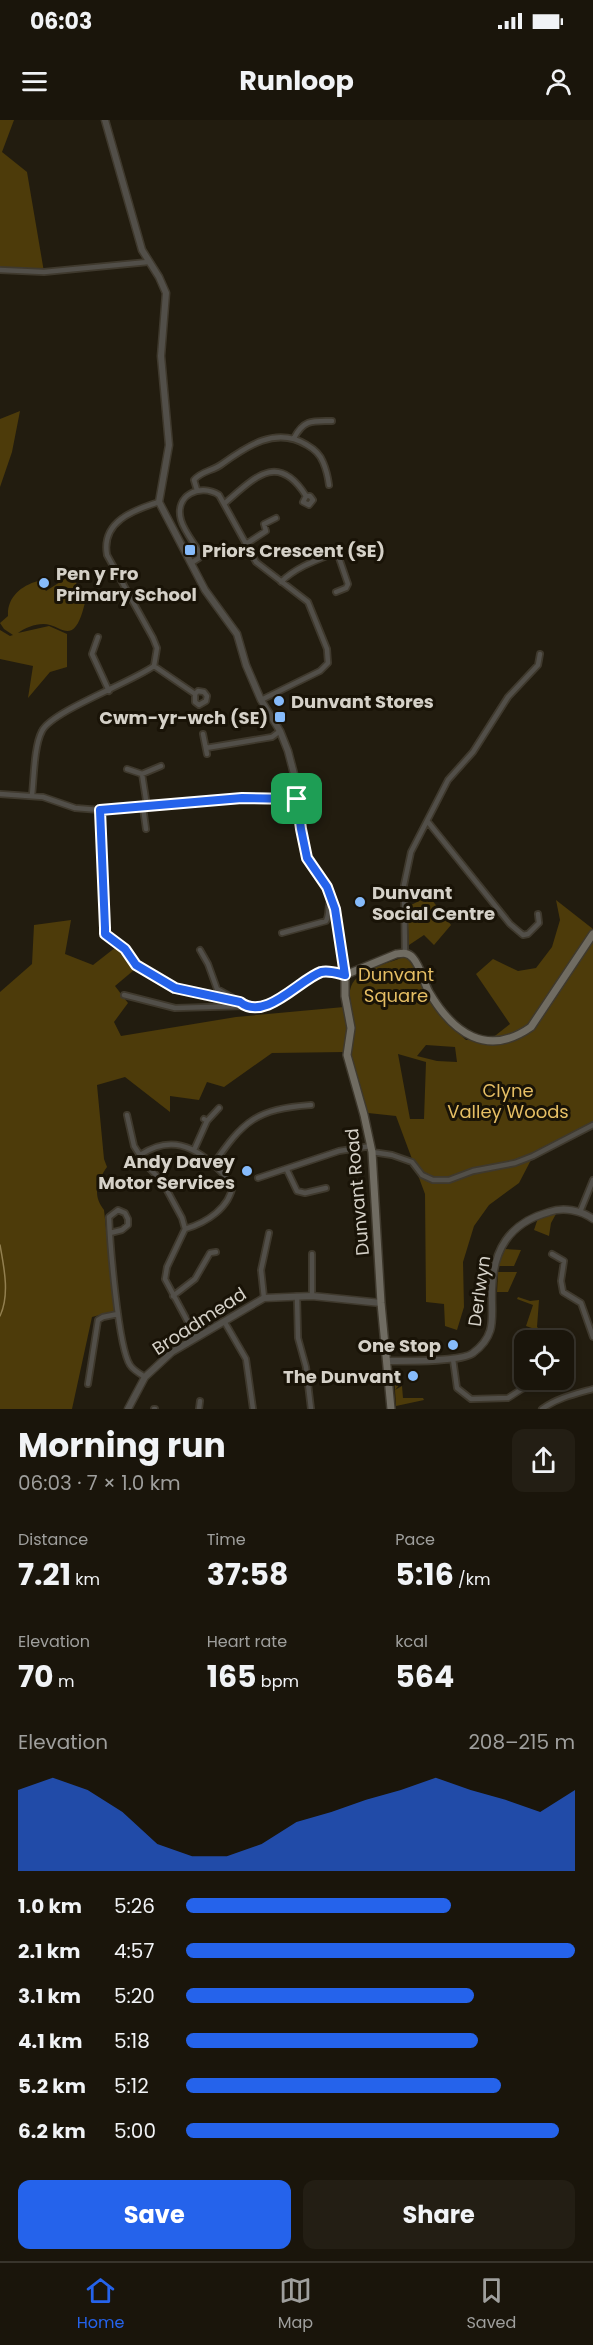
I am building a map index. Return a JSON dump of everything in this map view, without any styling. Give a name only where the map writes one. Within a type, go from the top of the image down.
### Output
[{"type":"main road","points":[[345,975],[396,954],[405,953],[413,958],[429,991],[453,1026],[478,1040],[492,1042],[518,1036],[531,1027],[541,1016],[579,952],[593,934]]},
{"type":"main road","name":"Dunvant Road","points":[[345,975],[345,996],[351,1028],[347,1055],[371,1149],[381,1303],[391,1409]]},
{"type":"street","points":[[105,120],[133,225],[148,262],[159,277],[166,294],[161,356],[169,445],[159,502],[205,590],[237,634],[246,665],[261,700],[280,731],[294,774],[307,858],[327,887],[335,909],[345,975],[322,972],[277,1001],[265,1005],[174,1008],[124,995]]},
{"type":"street","points":[[0,270],[44,272],[148,262]]},
{"type":"street","points":[[294,438],[302,425],[310,422],[332,422]]},
{"type":"street","points":[[197,490],[194,480],[199,474],[216,468],[255,443],[272,437],[294,438],[314,449],[321,457],[329,485]]},
{"type":"street","points":[[225,503],[254,479],[277,472],[287,474],[297,481],[306,496]]},
{"type":"street","points":[[191,563],[199,558],[200,553],[181,521],[181,505],[197,490],[210,489],[225,503],[256,562],[308,602],[327,649],[328,663],[320,671],[261,700]]},
{"type":"street","points":[[154,666],[157,648],[153,638],[107,555],[105,546],[115,523],[125,515],[159,502]]},
{"type":"street","points":[[246,544],[266,531],[264,524],[276,518]]},
{"type":"street","points":[[281,582],[288,575],[309,563],[337,552],[348,584],[346,588],[336,592]]},
{"type":"street","points":[[98,637],[92,654],[109,691]]},
{"type":"street","points":[[405,953],[404,885],[411,852],[448,780],[473,752],[508,697],[538,665],[540,654]]},
{"type":"street","points":[[32,795],[38,742],[42,730],[55,717],[154,666]]},
{"type":"street","points":[[154,666],[195,694]]},
{"type":"street","points":[[203,734],[207,751],[272,737],[280,731]]},
{"type":"street","points":[[127,769],[141,774],[161,766]]},
{"type":"street","points":[[141,774],[146,829]]},
{"type":"street","points":[[0,794],[32,795],[75,808],[100,810],[242,798],[297,799]]},
{"type":"street","points":[[100,810],[105,934],[125,949],[136,965],[175,988],[243,1004]]},
{"type":"street","points":[[428,822],[510,924],[523,935],[528,934],[539,923],[538,914]]},
{"type":"street","points":[[282,933],[326,921],[328,904],[331,899]]},
{"type":"street","points":[[200,950],[217,989],[243,1004]]},
{"type":"street","points":[[213,1165],[233,1136],[245,1124],[262,1114],[282,1108],[301,1109],[311,1106]]},
{"type":"street","points":[[194,1150],[205,1120],[219,1108]]},
{"type":"street","points":[[127,1114],[134,1146],[162,1182],[182,1218],[185,1230]]},
{"type":"street","points":[[258,1178],[339,1151],[371,1149],[412,1162],[422,1175],[433,1180],[449,1180],[473,1171],[515,1163],[593,1125]]},
{"type":"street","points":[[140,1155],[153,1146],[173,1143],[194,1150],[233,1184],[233,1190],[218,1212],[185,1230],[167,1267],[165,1279],[196,1336]]},
{"type":"street","points":[[287,1170],[297,1191],[305,1193],[321,1186]]},
{"type":"street","points":[[580,1212],[593,1180]]},
{"type":"street","name":"Derlwyn","points":[[387,1361],[453,1359],[471,1355],[486,1341],[494,1315],[491,1293],[493,1272],[498,1253],[510,1233],[532,1216],[557,1209],[580,1212],[593,1219]]},
{"type":"street","points":[[110,1233],[122,1230],[128,1225],[128,1219],[122,1211],[118,1210],[110,1217],[110,1233],[118,1314],[129,1365],[145,1377]]},
{"type":"street","points":[[264,1298],[261,1270],[269,1232]]},
{"type":"street","points":[[173,1296],[189,1286],[210,1252],[216,1252]]},
{"type":"street","points":[[312,1254],[312,1296]]},
{"type":"street","points":[[552,1254],[567,1261],[561,1281],[563,1292],[581,1303],[586,1309],[593,1338]]},
{"type":"street","points":[[297,1296],[298,1338],[306,1367],[311,1409]]},
{"type":"street","name":"Broadmead","points":[[128,1409],[145,1377],[172,1352],[264,1298],[312,1296],[381,1303]]},
{"type":"street","points":[[88,1384],[93,1375],[98,1320],[118,1314]]},
{"type":"street","points":[[224,1321],[246,1359],[253,1409]]},
{"type":"street","points":[[453,1359],[457,1388],[471,1399],[508,1398],[520,1390]]},
{"type":"street","points":[[542,1409],[550,1403],[593,1389]]},
{"type":"street","points":[[199,1409],[200,1401]]},
{"type":"green space","points":[[0,120],[14,120],[2,152],[27,172],[44,272],[0,270]]},
{"type":"green space","points":[[20,411],[12,452],[0,487],[0,419]]},
{"type":"green space","points":[[71,575],[86,599],[76,626],[67,631],[46,624],[29,627],[18,633],[49,626],[67,634],[67,667],[50,672],[28,698],[33,666],[0,659],[0,630],[10,636],[13,635],[0,623],[8,616],[12,598],[20,590],[38,581],[46,591]]},
{"type":"green space","points":[[429,896],[451,925],[434,945],[424,935],[409,945],[407,907]]},
{"type":"green space","name":"Clyne Valley Woods","points":[[556,900],[593,929],[593,1128],[531,1160],[519,1183],[489,1205],[474,1226],[463,1262],[464,1307],[457,1330],[445,1326],[444,1304],[426,1302],[425,1194],[396,1116],[368,1113],[354,1064],[345,1052],[272,1053],[224,1087],[207,1082],[199,1100],[170,1096],[170,1112],[125,1077],[97,1085],[104,1159],[107,1167],[98,1183],[97,1193],[104,1210],[115,1311],[92,1317],[72,1409],[0,1409],[0,992],[32,964],[34,925],[71,920],[65,954],[93,965],[116,947],[134,970],[115,986],[128,1003],[114,1022],[121,1036],[236,1017],[344,1007],[351,1003],[352,984],[364,972],[401,958],[407,958],[431,1003],[466,1040],[491,1039],[510,1024],[476,974],[493,959],[518,971],[536,968],[552,947],[560,920]],"holes":[[[426,1045],[455,1047],[457,1062],[437,1061],[417,1056]],[[398,1054],[426,1062],[424,1119],[410,1119]]]},
{"type":"green space","points":[[556,1214],[551,1223],[549,1236],[534,1230],[538,1218]]},
{"type":"green space","points":[[505,1249],[521,1250],[514,1266],[498,1266]]},
{"type":"green space","points":[[498,1272],[517,1272],[508,1292],[497,1292]]},
{"type":"green space","points":[[518,1297],[530,1301],[539,1300],[537,1327],[541,1330],[526,1326],[533,1305],[517,1299]]},
{"type":"green space","points":[[394,1374],[400,1374],[400,1384],[395,1390]]},
{"type":"green space","points":[[402,1386],[403,1398],[423,1398],[424,1400],[396,1406],[395,1390]]},
{"type":"waterway","points":[[0,1245],[5,1290],[0,1316]]},
{"type":"place","name":"Priors Crescent (SE)","points":[[190,550]]},
{"type":"place","name":"Pen y Fro Primary School","points":[[44,583]]},
{"type":"place","name":"Dunvant Stores","points":[[279,701]]},
{"type":"place","name":"Cwm-yr-wch (SE)","points":[[280,717]]},
{"type":"place","name":"Dunvant Social Centre","points":[[360,902]]},
{"type":"place","name":"Andy Davey Motor Services","points":[[247,1171]]},
{"type":"place","name":"One Stop","points":[[453,1345]]},
{"type":"place","name":"The Dunvant","points":[[413,1376]]},
{"type":"route","points":[[242,798],[297,799],[307,858],[327,887],[335,909],[345,975],[322,972],[277,1001],[265,1005],[245,1006],[240,1002],[175,988],[136,965],[125,949],[105,934],[100,810],[242,798]]},
{"type":"park label","name":"Dunvant Square","points":[[396,984]]}]
